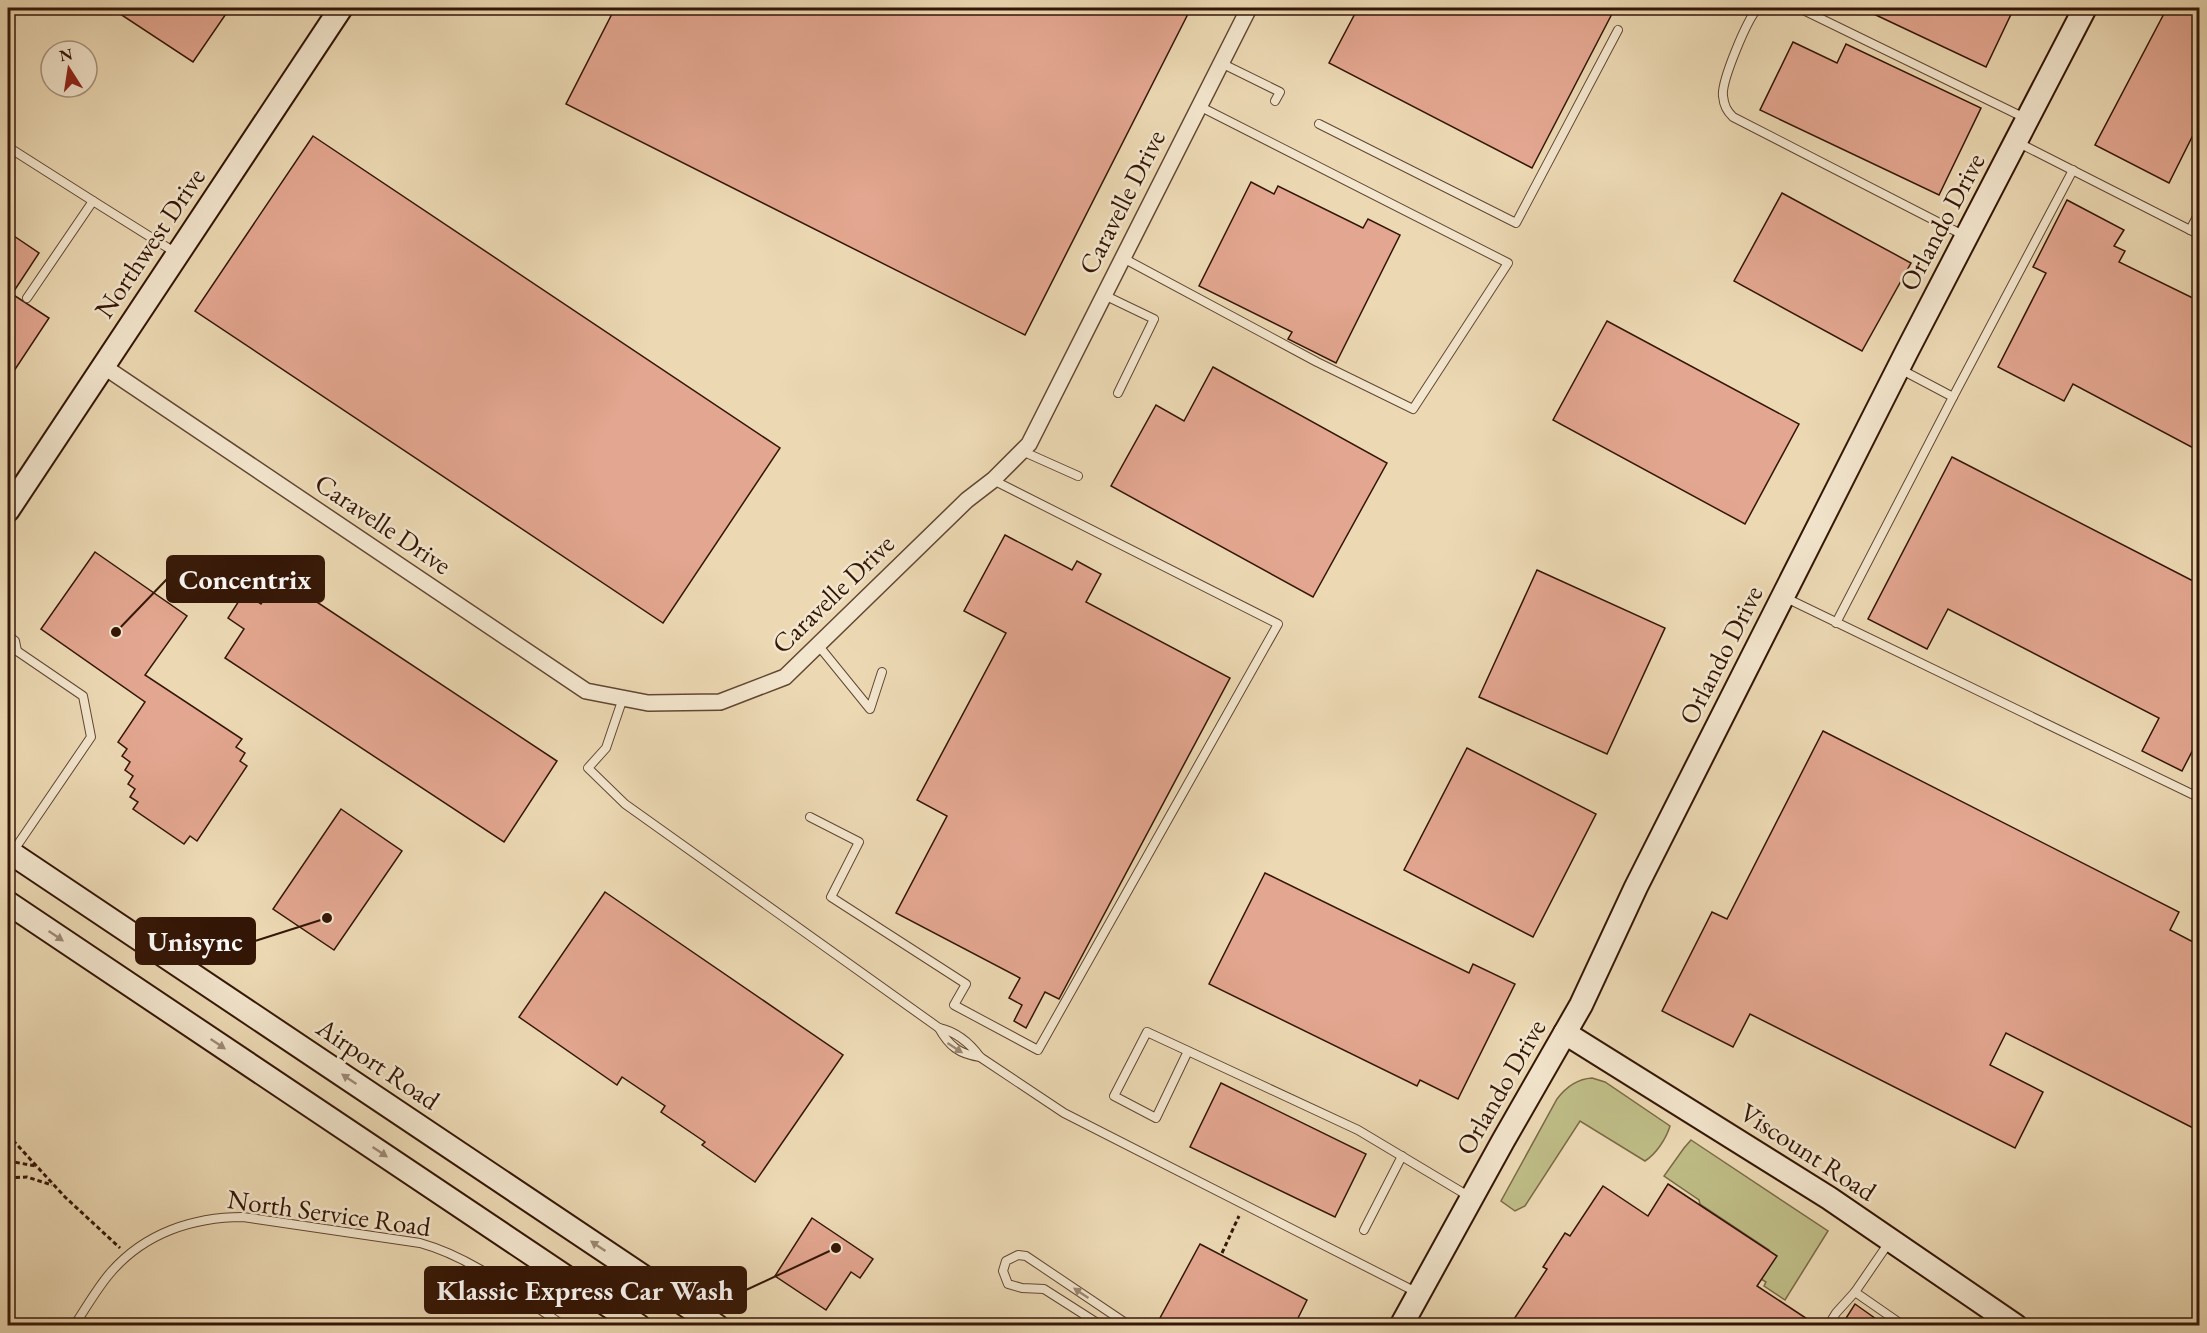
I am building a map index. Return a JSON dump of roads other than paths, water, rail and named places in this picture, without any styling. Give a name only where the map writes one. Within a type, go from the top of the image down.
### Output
[{"type":"street","name":"Northwest Drive","points":[[8,510],[341,8]]},
{"type":"street","name":"Caravelle Drive","points":[[103,366],[586,691],[648,703],[720,702],[785,676],[967,500],[993,480],[1029,444],[1249,8]]},
{"type":"street","name":"Orlando Drive","points":[[1401,1326],[1565,1033],[1641,877],[1898,368],[2085,8]]},
{"type":"street","name":"Airport Road","points":[[10,853],[717,1326]]},
{"type":"street","points":[[8,903],[639,1326]]},
{"type":"street","name":"Viscount Road","points":[[1565,1033],[1829,1198],[2016,1326]]},
{"type":"lane","points":[[1758,8],[1738,44],[1722,94],[1725,109],[1733,117],[1966,237]]},
{"type":"lane","points":[[1799,8],[2027,119]]},
{"type":"lane","points":[[1319,124],[1516,223],[1618,30]]},
{"type":"lane","points":[[1221,63],[1280,92],[1275,101]]},
{"type":"lane","points":[[1123,258],[1317,362],[1413,409],[1508,263],[1199,106]]},
{"type":"lane","points":[[2016,141],[2199,235]]},
{"type":"lane","points":[[8,147],[177,254]]},
{"type":"lane","points":[[1836,623],[2073,170]]},
{"type":"lane","points":[[27,298],[93,201]]},
{"type":"lane","points":[[2190,230],[2199,211]]},
{"type":"lane","points":[[1104,295],[1154,319],[1118,393]]},
{"type":"lane","points":[[1898,368],[1953,397]]},
{"type":"lane","points":[[1022,451],[1078,476]]},
{"type":"lane","points":[[810,817],[859,842],[831,897],[966,984],[954,1005],[1038,1050],[1278,624],[993,480]]},
{"type":"lane","points":[[1783,597],[2199,798]]},
{"type":"lane","points":[[8,635],[15,641],[17,651]]},
{"type":"lane","points":[[818,645],[870,709],[882,672]]},
{"type":"lane","points":[[8,650],[17,651],[82,696],[91,737],[10,853]]},
{"type":"lane","points":[[623,698],[606,748],[588,768],[625,804],[939,1028],[952,1031],[971,1045],[980,1057],[1064,1113],[1419,1293]]},
{"type":"lane","points":[[1188,1051],[1156,1119],[1114,1096],[1147,1032],[1188,1051],[1358,1130],[1472,1197]]},
{"type":"lane","points":[[1364,1230],[1402,1156]]},
{"type":"lane","name":"North Service Road","points":[[74,1326],[110,1272],[150,1239],[174,1228],[218,1217],[243,1217],[420,1243],[440,1249],[463,1259],[564,1326]]},
{"type":"lane","points":[[1828,1326],[1891,1240]]},
{"type":"lane","points":[[1102,1326],[1044,1288],[1022,1288],[1008,1284],[1003,1271],[1006,1261],[1018,1255],[1026,1256],[1130,1326]]},
{"type":"lane","points":[[1855,1292],[1904,1326]]},
{"type":"place","name":"Concentrix","points":[[116,632]]},
{"type":"place","name":"Unisync","points":[[327,918]]},
{"type":"place","name":"Klassic Express Car Wash","points":[[836,1248]]}]
